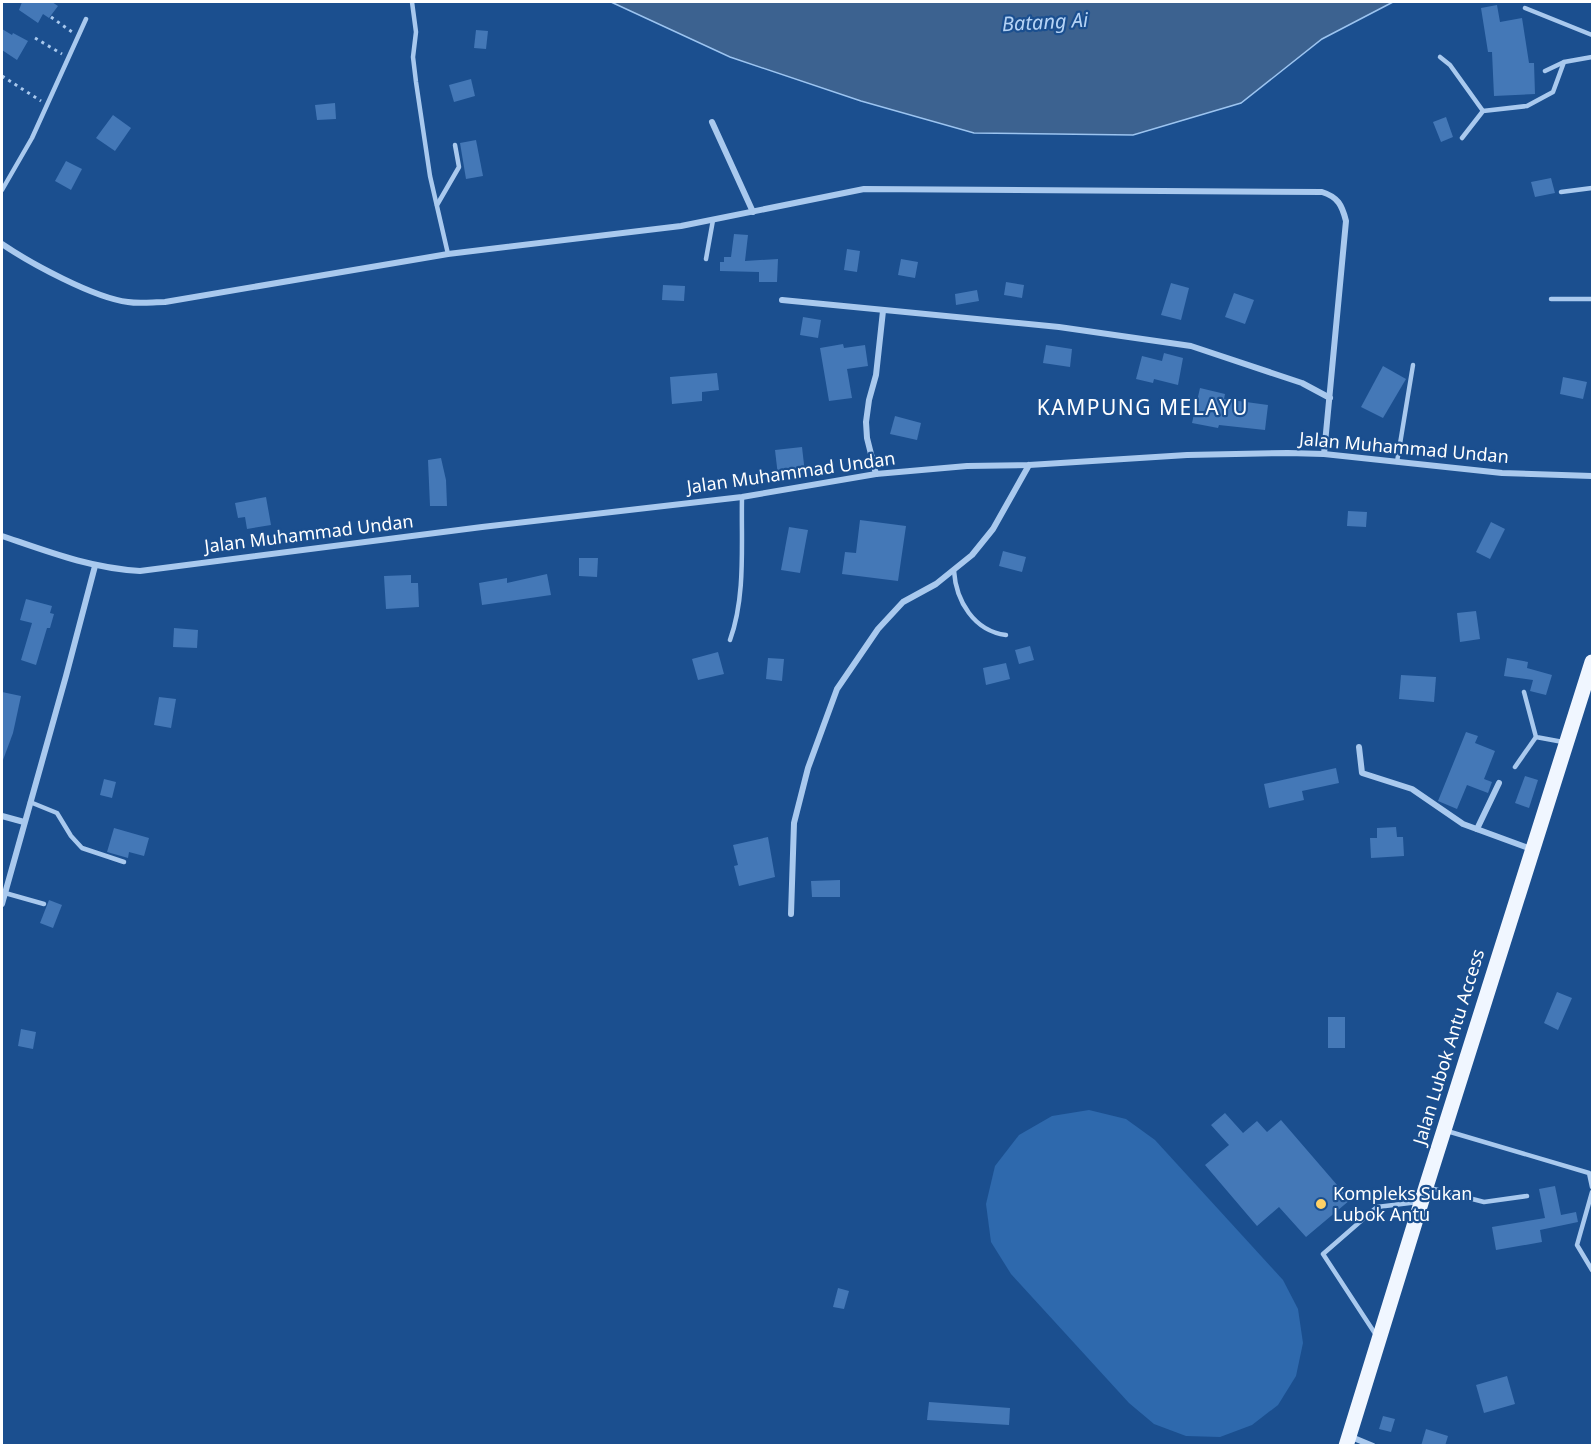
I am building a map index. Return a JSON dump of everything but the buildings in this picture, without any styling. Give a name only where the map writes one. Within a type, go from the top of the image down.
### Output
[{"type":"main road","name":"Jalan Lubok Antu Access","points":[[1348,1441],[1565,742],[1593,662]]},
{"type":"street","points":[[712,122],[753,212]]},
{"type":"street","points":[[2,244],[23,258],[96,292],[127,302],[165,302],[448,254],[681,226],[864,189],[1310,191],[1333,195],[1343,208],[1347,221],[1324,454]]},
{"type":"street","points":[[782,300],[1059,327],[1191,346],[1302,383],[1330,398]]},
{"type":"street","points":[[876,474],[867,438],[866,422],[876,375],[883,311]]},
{"type":"street","name":"Jalan Muhammad Undan","points":[[2,536],[95,566],[140,571],[482,527],[742,497],[876,474],[967,466],[1029,465],[1187,454],[1324,454],[1503,473],[1593,476]]},
{"type":"street","points":[[791,914],[794,824],[808,768],[837,689],[878,629],[903,602],[954,571],[972,555],[989,534],[1029,465]]},
{"type":"street","points":[[2,904],[95,566]]},
{"type":"street","points":[[1359,747],[1362,774],[1413,789],[1463,824],[1532,850]]},
{"type":"street","points":[[1477,829],[1499,783]]},
{"type":"street","points":[[2,816],[24,822]]},
{"type":"street","points":[[1348,1441],[1374,1446]]},
{"type":"lane","points":[[412,2],[416,32],[413,57],[416,82],[437,205],[448,254]]},
{"type":"lane","points":[[1525,8],[1593,34]]},
{"type":"lane","points":[[2,190],[32,138],[86,19]]},
{"type":"lane","points":[[1440,57],[1450,65],[1483,111]]},
{"type":"lane","points":[[1545,70],[1564,62],[1593,57]]},
{"type":"lane","points":[[1462,138],[1483,111],[1527,106],[1553,92],[1564,62]]},
{"type":"lane","points":[[437,205],[459,167],[455,145]]},
{"type":"lane","points":[[1561,192],[1593,188]]},
{"type":"lane","points":[[706,259],[713,220]]},
{"type":"lane","points":[[1551,299],[1593,298]]},
{"type":"lane","points":[[1397,462],[1413,365]]},
{"type":"lane","points":[[730,640],[740,595],[742,497]]},
{"type":"lane","points":[[954,571],[958,592],[969,615],[986,630],[1006,635]]},
{"type":"lane","points":[[1515,767],[1536,737],[1524,692]]},
{"type":"lane","points":[[1536,737],[1565,742]]},
{"type":"lane","points":[[30,802],[57,813],[71,836],[82,848],[124,862]]},
{"type":"lane","points":[[5,893],[44,904]]},
{"type":"lane","points":[[1443,1130],[1589,1173],[1593,1187]]},
{"type":"lane","points":[[1593,1192],[1577,1245],[1593,1270]]},
{"type":"lane","points":[[1379,1340],[1323,1254],[1377,1207],[1423,1194],[1484,1202],[1527,1196]]},
{"type":"path","points":[[51,17],[78,37]]},
{"type":"path","points":[[35,38],[69,58]]},
{"type":"path","points":[[2,76],[47,105]]},
{"type":"shaded area","points":[[1089,1110],[1126,1119],[1155,1140],[1283,1280],[1298,1309],[1303,1343],[1296,1376],[1278,1405],[1252,1425],[1220,1437],[1186,1436],[1154,1424],[1129,1403],[1011,1274],[991,1242],[986,1204],[995,1166],[1019,1135],[1052,1116]]},
{"type":"water","name":"Batang Ai","points":[[611,2],[1393,2],[1322,39],[1241,103],[1133,135],[974,133],[861,101],[730,57]]},
{"type":"place","name":"Kompleks Sukan Lubok Antu","points":[[1321,1204]]},
{"type":"district","name":"KAMPUNG MELAYU","points":[[1143,408]]}]
